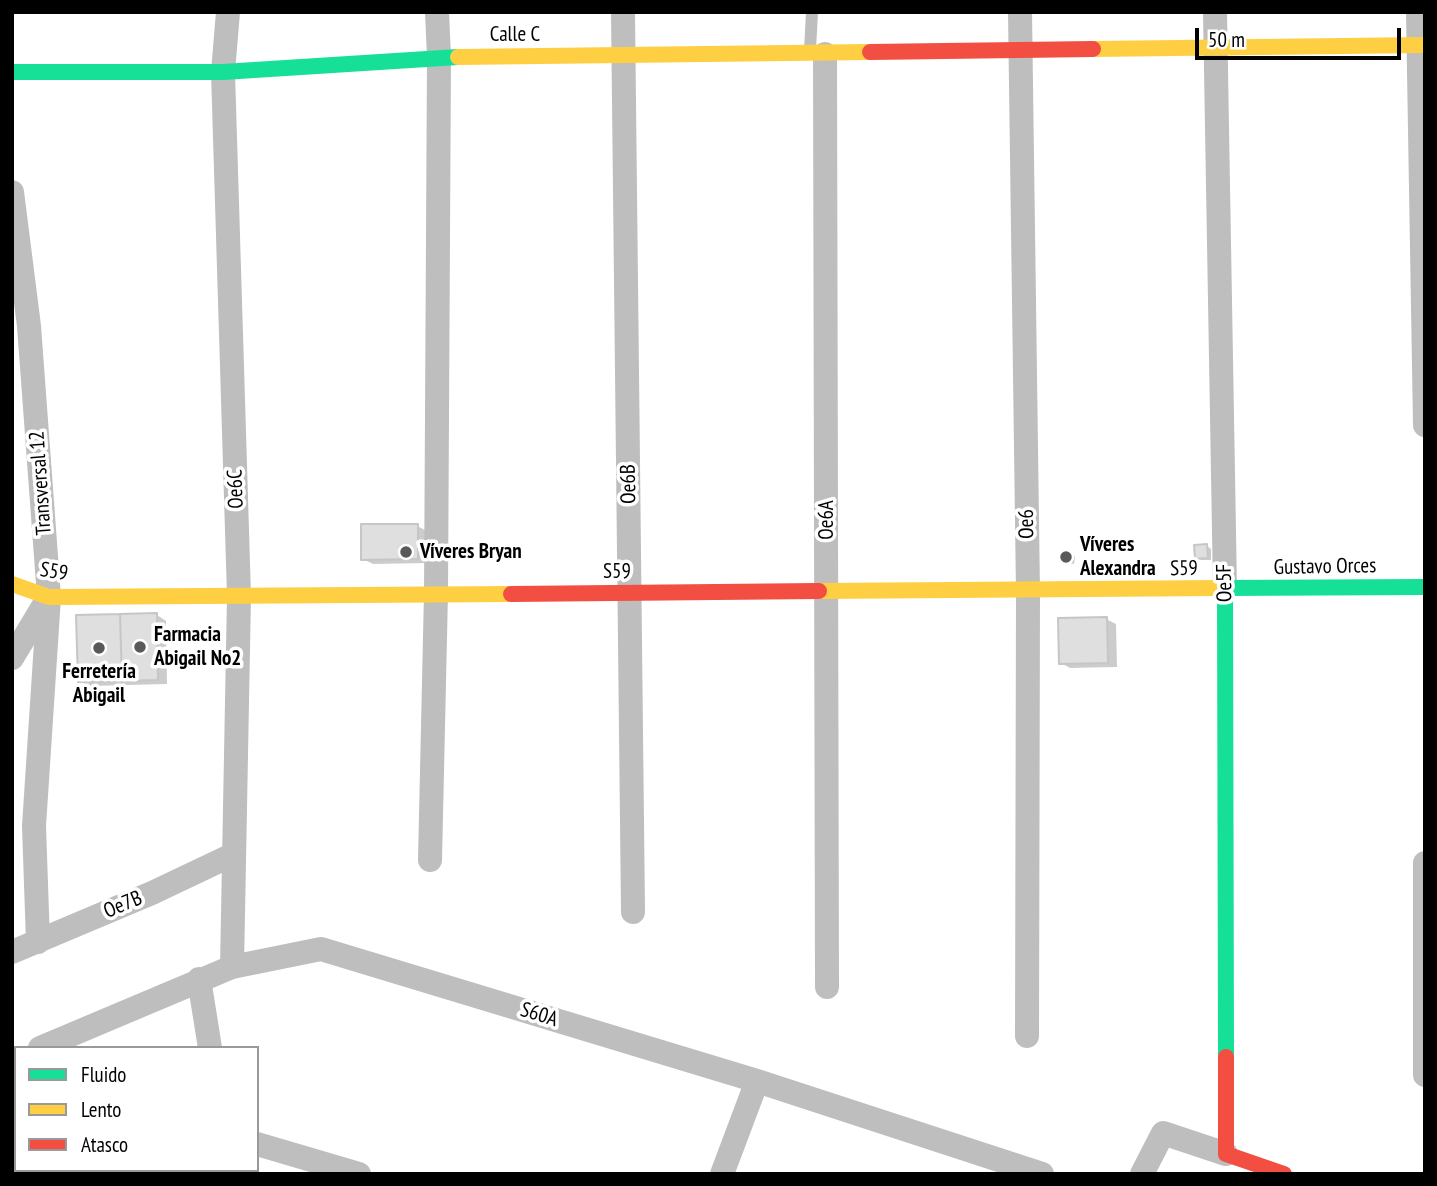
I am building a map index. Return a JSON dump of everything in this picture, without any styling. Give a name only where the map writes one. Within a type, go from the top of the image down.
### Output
[{"type":"street","name":"Oe6C","points":[[228,12],[223,72],[239,596],[232,967]]},
{"type":"street","points":[[430,860],[436,593],[437,12]]},
{"type":"street","points":[[623,12],[624,55]]},
{"type":"street","name":"Oe6","points":[[1020,12],[1028,592],[1027,1036]]},
{"type":"street","name":"Oe5F","points":[[1215,12],[1225,589],[1226,1154]]},
{"type":"street","points":[[1418,12],[1422,45],[1425,425]]},
{"type":"street","name":"Calle C","points":[[12,72],[223,72],[439,57],[1422,45]]},
{"type":"street","name":"Oe6A","points":[[817,54],[827,592],[827,986]]},
{"type":"street","name":"Oe6B","points":[[624,55],[633,912]]},
{"type":"street","name":"Transversal 12","points":[[12,192],[29,326],[49,597],[34,826],[38,942]]},
{"type":"street","name":"S59","points":[[12,584],[49,597],[1225,589]]},
{"type":"street","name":"Gustavo Orces","points":[[1225,589],[1425,587]]},
{"type":"street","points":[[12,658],[49,597]]},
{"type":"street","name":"Oe7B","points":[[12,952],[152,893],[233,855]]},
{"type":"street","points":[[1425,863],[1425,1074]]},
{"type":"street","name":"S60A","points":[[45,1046],[232,967],[321,949],[757,1081],[1042,1174]]},
{"type":"street","points":[[199,979],[210,1046]]},
{"type":"street","points":[[722,1174],[757,1081]]},
{"type":"street","points":[[1142,1174],[1163,1133],[1284,1174]]},
{"type":"street","points":[[259,1145],[359,1174]]},
{"type":"lane","points":[[812,12],[817,54]]},
{"type":"building","points":[[361,524],[418,524],[418,559],[361,560]]},
{"type":"building","points":[[1207,544],[1208,558],[1195,559],[1194,545]]},
{"type":"building","name":"Farmacia Abigail No2","points":[[157,613],[158,680],[122,681],[120,614]]},
{"type":"building","name":"Ferretería Abigail","points":[[120,614],[122,681],[78,682],[76,615]]},
{"type":"building","points":[[1107,617],[1108,663],[1059,664],[1058,618]]},
{"type":"traffic: fast","points":[[12,72],[223,72],[458,57]]},
{"type":"traffic: fast","points":[[1221,588],[1425,587]]},
{"type":"traffic: fast","points":[[1225,589],[1226,1057]]},
{"type":"traffic: slow","points":[[1093,49],[1425,45]]},
{"type":"traffic: slow","points":[[458,57],[870,52]]},
{"type":"traffic: slow","points":[[12,584],[49,597],[511,594]]},
{"type":"traffic: slow","points":[[819,591],[1221,588]]},
{"type":"traffic: jam","points":[[870,52],[1093,49]]},
{"type":"traffic: jam","points":[[511,594],[819,591]]},
{"type":"traffic: jam","points":[[1226,1057],[1226,1154],[1284,1174]]},
{"type":"place","name":"Víveres Bryan","points":[[406,552]]},
{"type":"place","name":"Víveres Alexandra","points":[[1066,557]]},
{"type":"place","name":"Farmacia Abigail No2","points":[[140,647]]},
{"type":"place","name":"Ferretería Abigail","points":[[99,648]]}]
